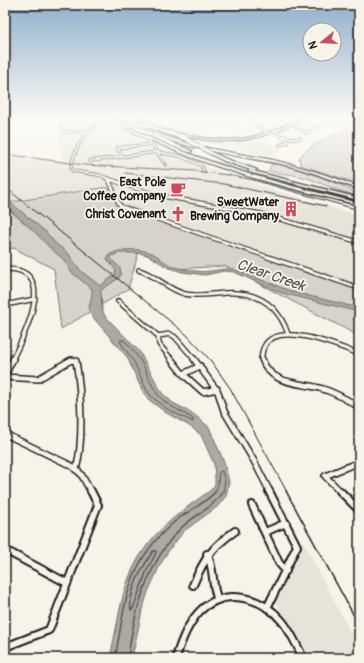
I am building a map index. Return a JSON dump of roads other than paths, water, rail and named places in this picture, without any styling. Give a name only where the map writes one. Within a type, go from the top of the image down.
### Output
[{"type":"highway","points":[[175,149],[242,173],[359,204]]},
{"type":"highway","points":[[185,149],[243,170],[359,199]]},
{"type":"highway","points":[[204,149],[237,164],[359,199]]},
{"type":"highway","points":[[208,149],[290,165],[359,187]]},
{"type":"highway","points":[[220,149],[304,167],[359,187]]},
{"type":"highway","points":[[324,175],[359,192]]},
{"type":"street","points":[[79,149],[71,169],[78,173],[99,175],[108,180],[156,195],[262,214],[359,242]]},
{"type":"street","points":[[118,149],[122,156]]},
{"type":"street","points":[[155,149],[166,165]]},
{"type":"street","points":[[90,161],[157,152],[175,155],[201,164],[204,172]]},
{"type":"street","points":[[108,180],[119,204],[122,207],[359,288]]},
{"type":"street","points":[[5,269],[18,269],[28,274],[31,278],[35,299],[32,316],[5,376],[38,379],[71,360],[76,361],[80,436],[80,462],[76,470]]},
{"type":"street","points":[[139,270],[148,272],[170,288],[184,294],[202,296],[234,292],[257,298],[269,304],[278,312],[283,320],[288,334]]},
{"type":"street","points":[[5,304],[35,299]]},
{"type":"street","points":[[118,301],[158,336],[159,344],[183,374],[203,392],[217,389]]},
{"type":"street","points":[[158,336],[170,334],[175,337],[200,366],[217,389],[224,411],[254,461],[297,546],[267,608]]},
{"type":"street","points":[[359,354],[322,340],[288,334],[273,338],[263,347],[262,360],[270,373],[286,382],[316,387],[333,393],[359,407]]},
{"type":"street","points":[[183,374],[200,366]]},
{"type":"street","points":[[5,434],[66,463],[76,470],[84,479],[98,505],[49,630],[5,647]]},
{"type":"street","points":[[359,462],[325,476],[359,510]]},
{"type":"street","points":[[252,504],[279,563],[286,571]]},
{"type":"street","points":[[265,532],[286,523]]},
{"type":"street","points":[[193,585],[207,554],[216,544],[235,531]]},
{"type":"street","points":[[5,550],[67,583]]},
{"type":"street","points":[[207,554],[215,574],[213,590],[218,600]]},
{"type":"street","points":[[176,658],[182,638],[191,621],[204,608],[218,600],[229,597],[242,597],[257,602],[267,608],[280,619],[290,632],[303,658]]},
{"type":"water","points":[[5,198],[46,232],[55,243],[68,253],[81,271],[100,286],[116,274],[115,269],[107,259],[109,255],[119,251],[137,250],[154,254],[172,266],[178,268],[201,271],[233,269],[293,292],[359,308],[359,312],[282,293],[234,272],[224,271],[205,275],[182,272],[167,267],[148,255],[138,253],[120,253],[111,256],[111,259],[120,268],[121,274],[119,278],[101,290],[102,310],[105,316],[139,351],[162,393],[173,403],[191,412],[209,427],[224,462],[229,482],[226,496],[217,507],[184,531],[169,550],[160,565],[148,592],[142,611],[132,658],[110,658],[121,604],[134,566],[143,551],[166,525],[179,513],[211,490],[215,484],[214,464],[201,435],[191,427],[165,412],[148,399],[142,390],[127,357],[91,315],[89,308],[92,289],[71,272],[64,260],[5,206]]},
{"type":"waterway","points":[[5,211],[12,211]]},
{"type":"railway","points":[[5,154],[84,165],[196,171],[228,175],[253,180],[359,210]]},
{"type":"railway","points":[[125,173],[224,184],[326,206]]},
{"type":"railway","points":[[5,187],[187,335],[211,361],[230,388],[287,492]]},
{"type":"railway","points":[[286,491],[359,625]]},
{"type":"place","name":"East Pole Coffee Company","points":[[178,189]]},
{"type":"place","name":"SweetWater Brewing Company","points":[[291,209]]},
{"type":"place","name":"Christ Covenant","points":[[178,214]]},
{"type":"water label","name":"Clear Creek","points":[[271,275]]}]
